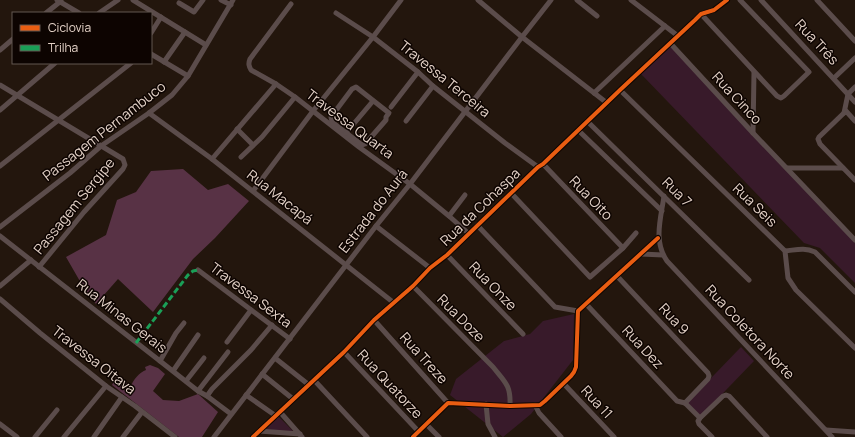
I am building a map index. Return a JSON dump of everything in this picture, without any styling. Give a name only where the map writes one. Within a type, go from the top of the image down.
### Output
[{"type":"street","points":[[100,12],[118,0]]},
{"type":"street","points":[[133,0],[206,45]]},
{"type":"street","points":[[179,3],[194,12],[203,0]]},
{"type":"street","points":[[221,0],[232,2]]},
{"type":"street","points":[[252,191],[401,0]]},
{"type":"street","points":[[478,0],[522,37],[607,103]]},
{"type":"street","name":"Estrada do Aurá","points":[[214,437],[551,0]]},
{"type":"street","points":[[577,0],[597,16]]},
{"type":"street","points":[[631,0],[678,36]]},
{"type":"street","name":"Rua da Cohaspa","points":[[253,437],[344,352],[374,320],[413,286],[430,268],[447,255],[476,225],[701,14],[714,10],[728,0]]},
{"type":"street","points":[[701,14],[780,98],[809,72],[740,0]]},
{"type":"street","name":"Rua Três","points":[[761,0],[855,102]]},
{"type":"street","points":[[817,0],[855,41]]},
{"type":"street","points":[[47,12],[60,1],[77,12]]},
{"type":"street","name":"Passagem Pernambuco","points":[[0,227],[70,173],[101,146],[149,113],[172,94],[188,76],[232,2]]},
{"type":"street","name":"Travessa Quarta","points":[[291,4],[250,59],[248,63],[251,70],[295,97],[410,184],[468,233]]},
{"type":"street","name":"Travessa Terceira","points":[[336,13],[373,37],[505,143],[540,165]]},
{"type":"street","points":[[152,31],[161,17]]},
{"type":"street","points":[[594,93],[665,26]]},
{"type":"street","points":[[164,62],[185,32]]},
{"type":"street","points":[[0,50],[12,40]]},
{"type":"street","name":"Rua Cinco","points":[[670,43],[855,240]]},
{"type":"street","points":[[152,55],[188,76]]},
{"type":"street","points":[[834,78],[855,58]]},
{"type":"street","points":[[0,110],[54,64]]},
{"type":"street","points":[[0,166],[130,64]]},
{"type":"street","points":[[391,107],[418,72]]},
{"type":"street","points":[[753,133],[754,72]]},
{"type":"street","points":[[212,159],[276,84]]},
{"type":"street","points":[[0,85],[101,146]]},
{"type":"street","points":[[406,121],[433,86]]},
{"type":"street","points":[[356,87],[373,101],[389,113],[386,120],[367,143],[360,146],[332,122],[331,117],[352,89],[356,87]]},
{"type":"street","points":[[855,87],[848,94],[844,113],[819,136],[818,139],[820,144],[855,180]]},
{"type":"street","name":"Rua Seis","points":[[620,90],[785,251]]},
{"type":"street","points":[[241,157],[262,137],[295,97]]},
{"type":"street","points":[[346,133],[373,101]]},
{"type":"street","points":[[844,113],[846,111],[855,121]]},
{"type":"street","name":"Rua Macapá","points":[[149,113],[212,159],[394,303]]},
{"type":"street","name":"Rua 7","points":[[587,121],[749,280]]},
{"type":"street","points":[[237,129],[253,145]]},
{"type":"street","points":[[578,130],[662,211]]},
{"type":"street","name":"Passagem Sergipe","points":[[39,267],[125,165],[122,159],[101,146]]},
{"type":"street","name":"Rua Oito","points":[[540,165],[623,248]]},
{"type":"street","points":[[787,168],[843,168]]},
{"type":"street","name":"Rua da Cohaspa","points":[[511,193],[590,277],[623,248]]},
{"type":"street","points":[[449,216],[465,195]]},
{"type":"street","points":[[413,437],[448,403],[510,406],[540,405],[564,384],[574,372],[576,367],[578,311],[658,238],[664,196]]},
{"type":"street","points":[[476,225],[555,307],[578,311]]},
{"type":"street","points":[[376,226],[430,268]]},
{"type":"street","points":[[623,248],[636,233]]},
{"type":"street","name":"Rua Minas Gerais","points":[[0,236],[198,391],[231,414]]},
{"type":"street","name":"Rua Coletora Norte","points":[[658,238],[663,255],[667,261],[832,437]]},
{"type":"street","points":[[855,292],[815,252],[804,249],[785,251],[788,278],[796,290],[855,348]]},
{"type":"street","points":[[641,254],[663,255]]},
{"type":"street","name":"Rua Onze","points":[[447,255],[523,334]]},
{"type":"street","name":"Passagem Sergipe","points":[[0,286],[31,260]]},
{"type":"street","name":"Travessa Sexta","points":[[198,270],[290,339]]},
{"type":"street","name":"Rua 9","points":[[617,276],[708,373],[708,379],[685,402]]},
{"type":"street","name":"Rua Doze","points":[[413,286],[493,367],[508,387],[510,406]]},
{"type":"street","name":"Travessa Oitava","points":[[0,299],[106,386],[175,437]]},
{"type":"street","name":"Rua Dez","points":[[586,304],[677,401],[685,402],[700,418]]},
{"type":"street","points":[[227,342],[251,310]]},
{"type":"street","name":"Rua Treze","points":[[374,320],[448,403]]},
{"type":"street","points":[[160,361],[176,333],[184,323]]},
{"type":"street","points":[[207,396],[212,389],[251,350],[272,325]]},
{"type":"street","points":[[173,371],[198,335]]},
{"type":"street","points":[[198,391],[228,352]]},
{"type":"street","name":"Rua Quatorze","points":[[344,352],[419,432]]},
{"type":"street","points":[[186,381],[204,358]]},
{"type":"street","points":[[275,358],[309,385]]},
{"type":"street","points":[[262,374],[293,399]]},
{"type":"street","points":[[314,380],[367,437]]},
{"type":"street","name":"Rua 11","points":[[564,384],[614,437]]},
{"type":"street","points":[[64,437],[106,386]]},
{"type":"street","points":[[246,395],[278,414],[301,436]]},
{"type":"street","points":[[712,437],[699,424],[698,421],[723,396],[726,395],[729,396],[767,437]]},
{"type":"street","points":[[94,437],[122,398]]},
{"type":"street","points":[[486,404],[488,424],[495,437]]},
{"type":"street","points":[[535,405],[539,413],[561,437]]},
{"type":"street","points":[[35,437],[57,410]]},
{"type":"street","points":[[123,437],[142,412]]},
{"type":"street","points":[[0,424],[17,437]]},
{"type":"street","name":"Rua Quatorze","points":[[426,424],[439,437]]},
{"type":"street","points":[[826,430],[855,432]]},
{"type":"street","points":[[259,432],[301,436]]},
{"type":"shaded area","points":[[672,45],[855,243],[855,283],[820,248],[804,243],[641,74]]},
{"type":"shaded area","points":[[183,169],[208,190],[228,184],[249,201],[215,238],[193,259],[153,312],[118,279],[96,304],[85,290],[66,257],[106,235],[117,200],[136,192],[151,171]]},
{"type":"shaded area","points":[[574,314],[573,360],[531,414],[503,437],[450,395],[456,379],[504,341],[530,334],[543,321]]},
{"type":"shaded area","points":[[741,347],[754,361],[700,417],[687,403]]},
{"type":"shaded area","points":[[150,365],[158,368],[165,374],[153,391],[163,400],[179,401],[198,394],[218,412],[202,437],[179,437],[112,385],[117,375],[131,386],[137,376],[146,370],[145,367]]},
{"type":"shaded area","points":[[278,416],[295,433],[265,429]]},
{"type":"marked path","points":[[136,343],[188,275],[193,271],[198,270]]},
{"type":"cycle path","points":[[253,437],[344,352],[374,320],[413,286],[430,268],[447,255],[538,167],[543,164],[701,14],[714,10],[727,0]]},
{"type":"cycle path","points":[[413,437],[448,403],[510,406],[540,405],[545,401],[571,376],[576,367],[578,311],[658,238]]}]
